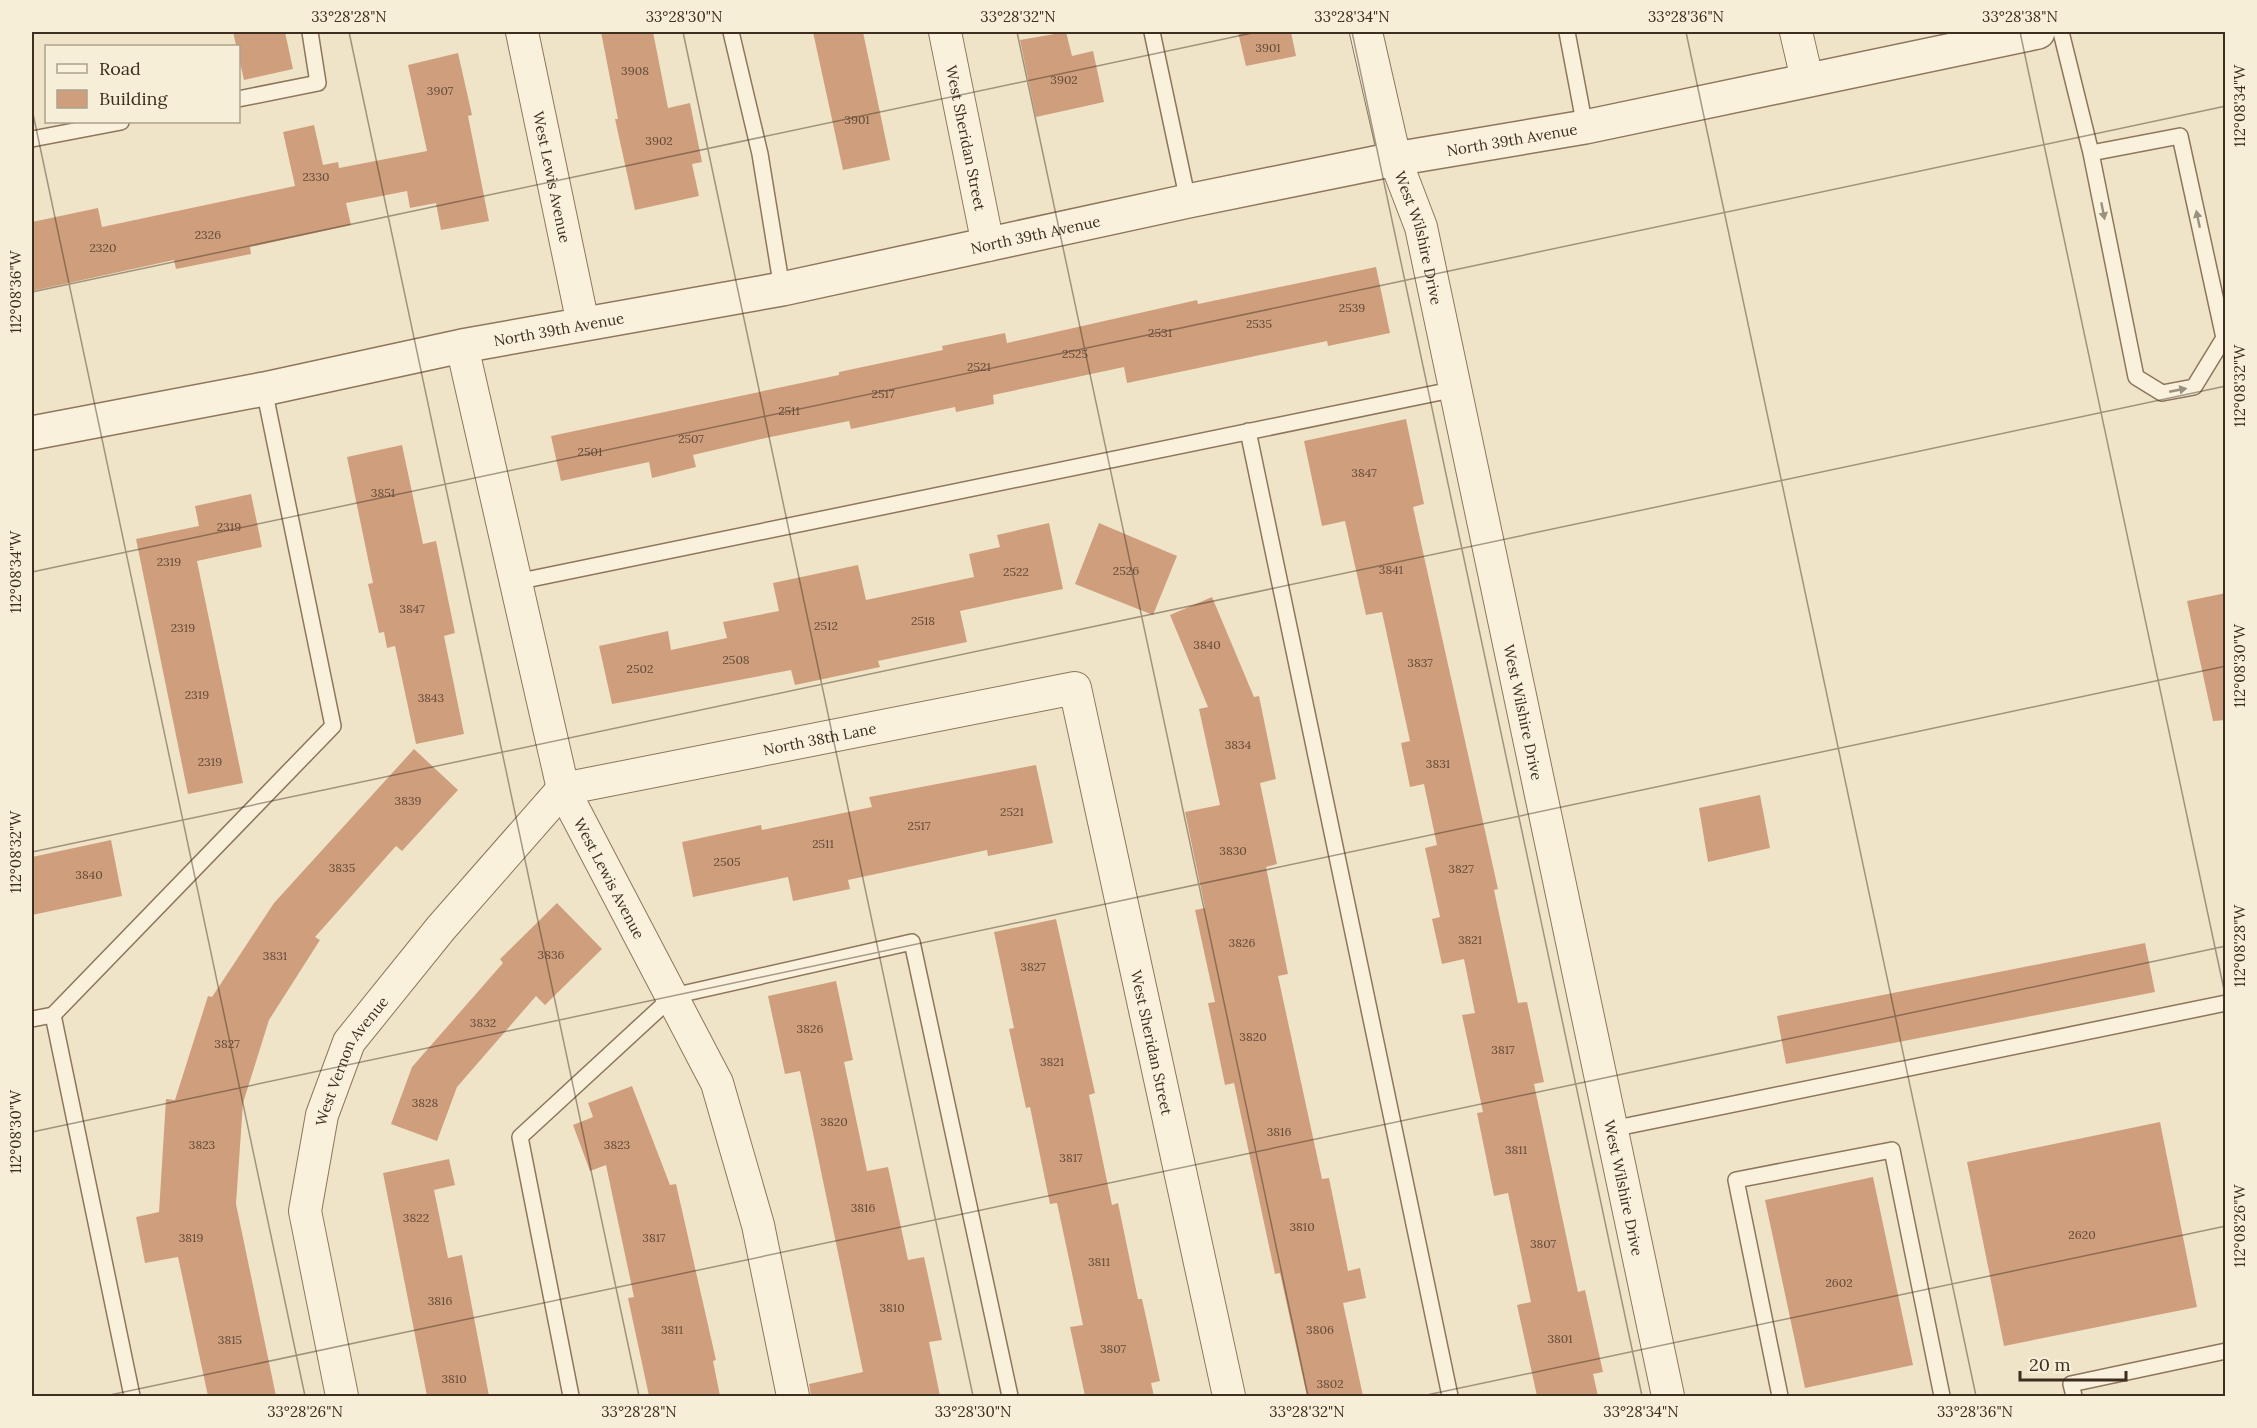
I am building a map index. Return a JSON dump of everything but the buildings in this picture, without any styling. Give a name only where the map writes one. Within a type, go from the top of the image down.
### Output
[{"type":"street","name":"West Lewis Avenue","points":[[522,32],[583,324]]},
{"type":"street","name":"West Sheridan Street","points":[[945,32],[988,245]]},
{"type":"street","name":"West Wilshire Drive","points":[[1366,32],[1395,159],[1421,227],[1668,1396]]},
{"type":"street","points":[[1796,32],[1807,79]]},
{"type":"street","name":"North 39th Avenue","points":[[32,433],[264,389],[462,346],[782,289],[1188,201],[1395,159],[1585,127],[2019,33]]},
{"type":"street","name":"West Lewis Avenue","points":[[462,346],[563,789],[717,1083],[758,1226],[793,1396]]},
{"type":"street","name":"West Sheridan Street","points":[[1075,688],[1229,1396]]},
{"type":"street","name":"North 38th Lane","points":[[563,789],[1075,688]]},
{"type":"street","name":"West Vernon Avenue","points":[[342,1396],[305,1211],[322,1115],[350,1042],[441,928],[563,789]]},
{"type":"lane","points":[[240,99],[318,83],[310,32]]},
{"type":"lane","points":[[731,32],[760,154],[782,289]]},
{"type":"lane","points":[[1152,32],[1188,201]]},
{"type":"lane","points":[[1567,32],[1585,127]]},
{"type":"lane","points":[[2061,32],[2091,153],[2136,376],[2162,393],[2194,387],[2224,338],[2180,136],[2091,153]]},
{"type":"lane","points":[[32,139],[116,123]]},
{"type":"lane","points":[[32,1019],[53,1015],[333,726],[264,389]]},
{"type":"lane","points":[[516,582],[1456,389]]},
{"type":"lane","points":[[1248,431],[1450,1396]]},
{"type":"lane","points":[[571,1396],[520,1137],[673,996],[912,942],[1010,1396]]},
{"type":"lane","points":[[1612,1129],[2226,1003]]},
{"type":"lane","points":[[53,1015],[132,1396]]},
{"type":"lane","points":[[1780,1396],[1736,1180],[1892,1150],[1942,1396]]},
{"type":"lane","points":[[2074,1396],[2071,1384],[2226,1352]]}]
